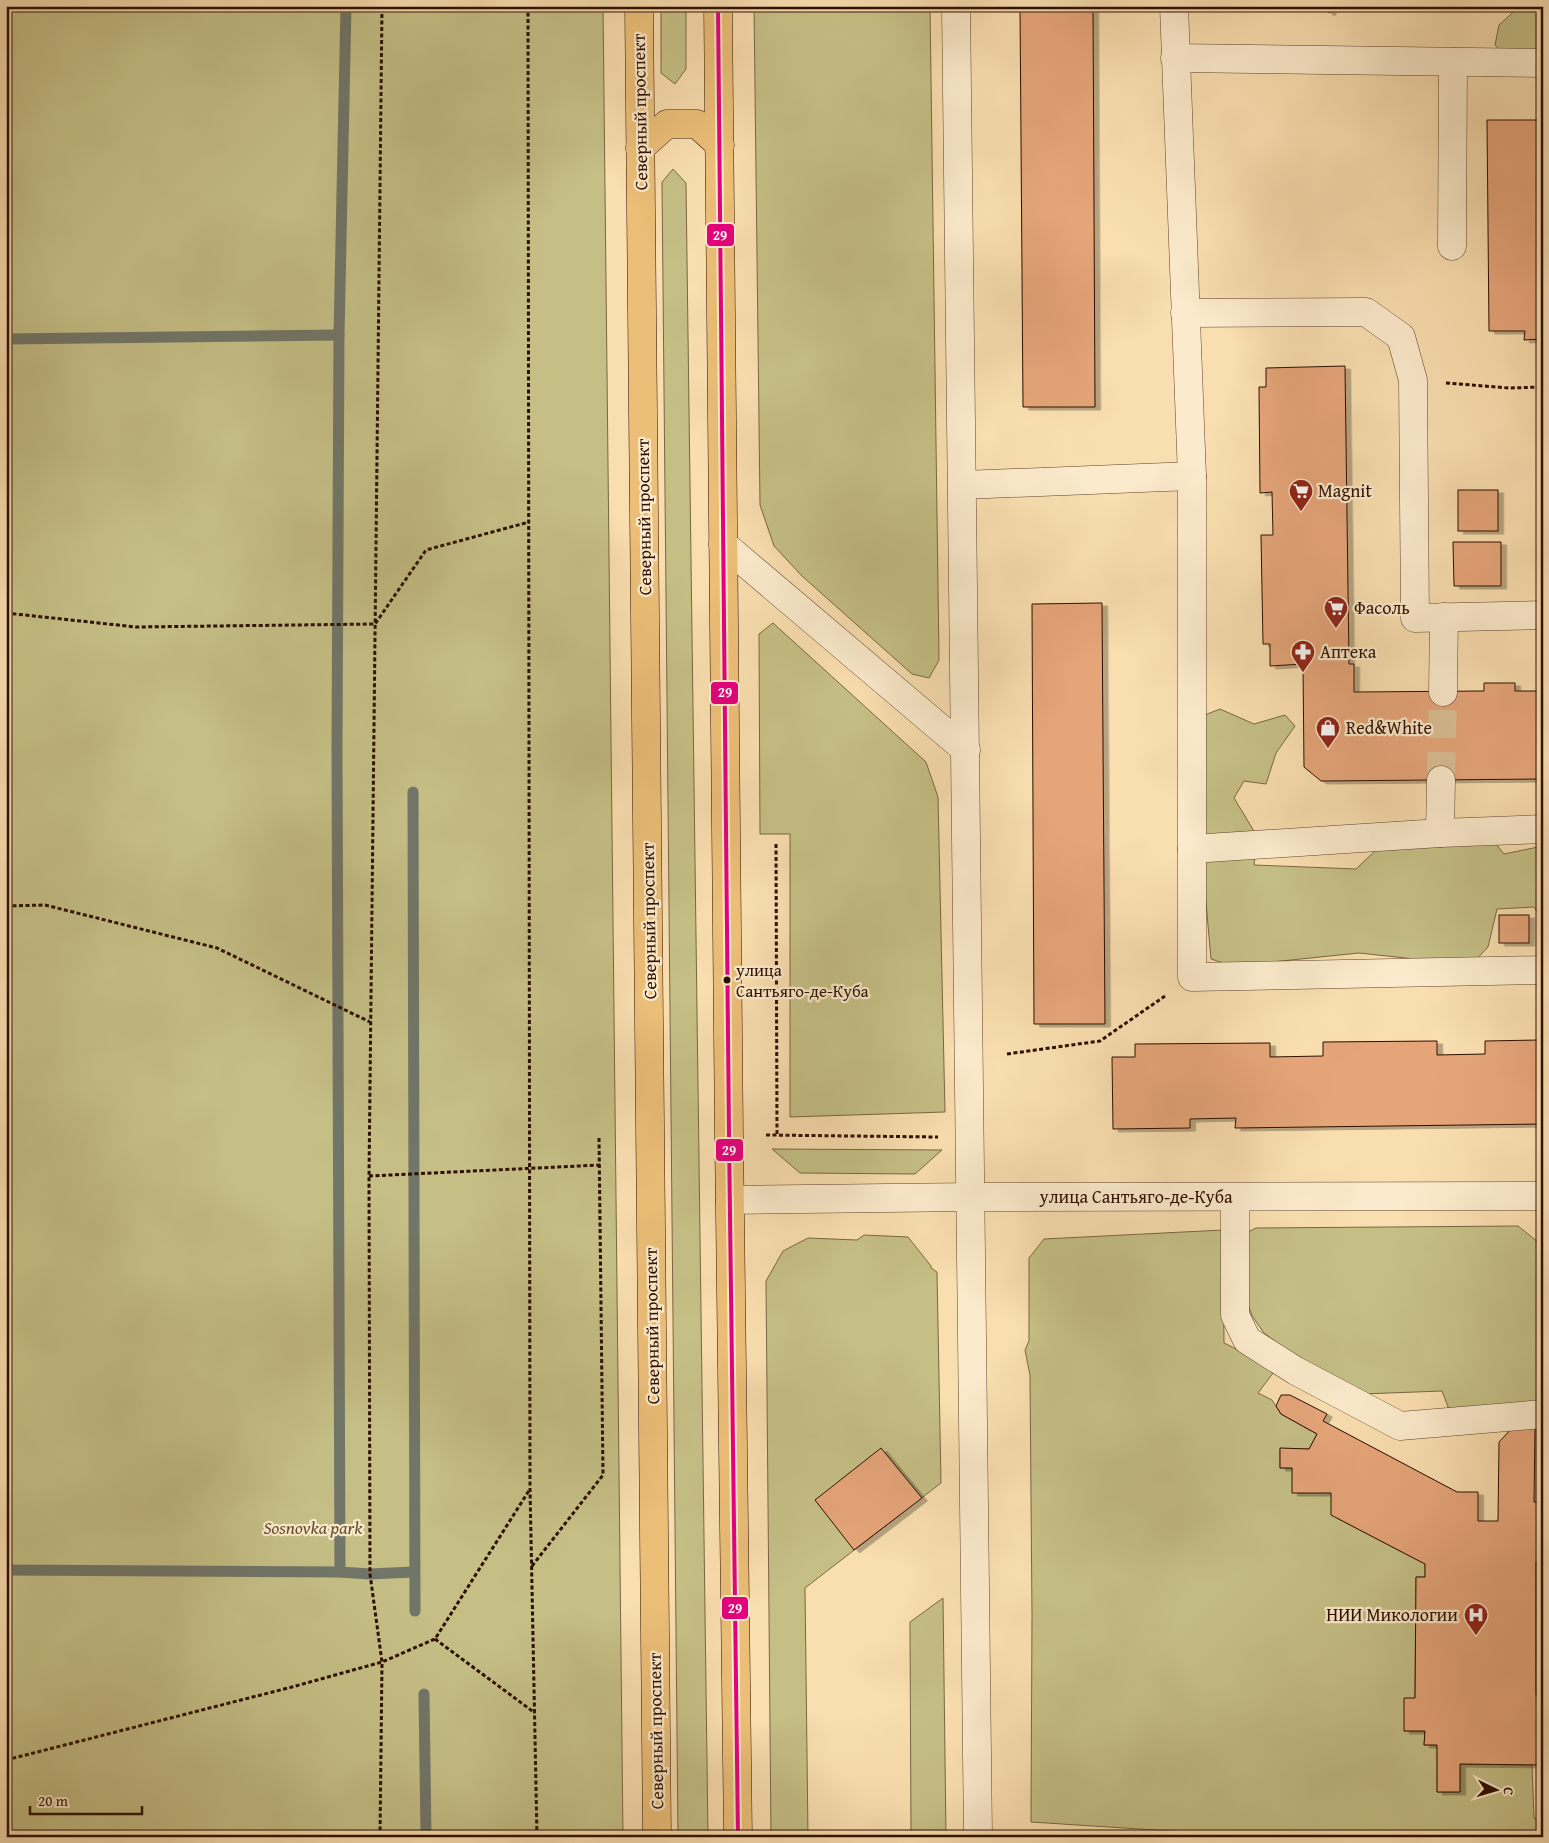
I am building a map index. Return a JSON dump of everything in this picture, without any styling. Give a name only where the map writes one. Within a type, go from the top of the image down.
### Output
[{"type":"main road","name":"Северный проспект","points":[[639,6],[657,1837]]},
{"type":"main road","points":[[718,6],[738,1837]]},
{"type":"main road","points":[[640,148],[667,124],[697,124],[720,145]]},
{"type":"street","points":[[956,6],[978,1837]]},
{"type":"street","points":[[1174,6],[1192,476],[1192,977],[1543,970]]},
{"type":"street","points":[[1175,58],[1543,63]]},
{"type":"street","points":[[1452,246],[1454,62]]},
{"type":"street","points":[[1185,313],[1366,312],[1400,337],[1413,380],[1415,618],[1543,615]]},
{"type":"street","points":[[962,485],[1192,476]]},
{"type":"street","points":[[724,544],[966,750]]},
{"type":"street","points":[[1443,692],[1444,617]]},
{"type":"street","points":[[1440,833],[1441,780]]},
{"type":"street","points":[[1192,849],[1440,833],[1543,829]]},
{"type":"street","name":"улица Сантьяго-де-Куба","points":[[730,1200],[971,1197],[1543,1196]]},
{"type":"street","points":[[1235,1197],[1235,1315],[1247,1340],[1296,1371],[1400,1426],[1543,1414]]},
{"type":"path","points":[[380,1837],[382,1662],[370,1574],[368,1176],[382,6]]},
{"type":"path","points":[[528,6],[530,1488],[537,1837]]},
{"type":"path","points":[[1413,380],[1509,388],[1543,387]]},
{"type":"path","points":[[375,624],[426,550],[529,522]]},
{"type":"path","points":[[6,613],[136,627],[375,624]]},
{"type":"path","points":[[776,844],[777,1135]]},
{"type":"path","points":[[6,906],[45,905],[217,948],[370,1022]]},
{"type":"path","points":[[1008,1054],[1100,1041],[1192,977]]},
{"type":"path","points":[[766,1135],[971,1137]]},
{"type":"path","points":[[532,1567],[603,1475],[599,1138]]},
{"type":"path","points":[[368,1176],[600,1165]]},
{"type":"path","points":[[6,1760],[382,1662],[435,1639],[530,1488]]},
{"type":"path","points":[[435,1639],[535,1713]]},
{"type":"green space","name":"Sosnovka park","points":[[6,6],[603,6],[623,1837],[6,1837]]},
{"type":"green space","points":[[661,6],[686,6],[686,69],[675,84],[661,73]]},
{"type":"green space","points":[[754,6],[930,6],[939,660],[929,678],[912,674],[802,576],[774,546],[760,505]]},
{"type":"green space","points":[[1520,6],[1543,6],[1543,51],[1505,56],[1495,45],[1499,25]]},
{"type":"green space","points":[[673,169],[686,183],[708,1837],[678,1837],[662,182]]},
{"type":"green space","points":[[773,623],[926,762],[938,797],[945,1112],[790,1117],[790,834],[760,834],[759,634]]},
{"type":"green space","points":[[1220,709],[1254,724],[1285,715],[1295,726],[1276,753],[1266,784],[1244,781],[1234,798],[1257,836],[1254,865],[1356,869],[1377,849],[1489,835],[1504,854],[1543,846],[1543,921],[1534,907],[1497,909],[1488,947],[1471,965],[1359,953],[1233,966],[1211,959],[1192,744],[1197,718]]},
{"type":"green space","points":[[772,1149],[942,1150],[915,1174],[800,1173]]},
{"type":"green space","points":[[1518,1226],[1543,1246],[1543,1406],[1450,1412],[1442,1391],[1362,1394],[1298,1358],[1264,1333],[1252,1316],[1246,1298],[1248,1232],[1256,1228]]},
{"type":"green space","points":[[1223,1230],[1224,1343],[1276,1369],[1258,1393],[1272,1400],[1281,1414],[1317,1434],[1309,1449],[1280,1449],[1280,1468],[1292,1468],[1331,1493],[1425,1564],[1425,1577],[1416,1577],[1415,1698],[1404,1731],[1425,1731],[1424,1745],[1437,1745],[1437,1792],[1460,1792],[1460,1764],[1532,1765],[1534,1818],[1543,1822],[1543,1837],[1207,1837],[1202,1833],[1031,1822],[1030,1375],[1025,1350],[1029,1341],[1029,1258],[1044,1239]]},
{"type":"green space","points":[[864,1235],[908,1237],[931,1268],[937,1272],[941,1483],[805,1588],[808,1837],[771,1837],[766,1281],[783,1251],[808,1238],[857,1240]]},
{"type":"green space","points":[[943,1598],[946,1837],[911,1837],[910,1622]]},
{"type":"building","points":[[1020,6],[1093,6],[1095,407],[1023,407]]},
{"type":"building","points":[[1321,6],[1334,6],[1329,13]]},
{"type":"building","points":[[1487,120],[1543,120],[1543,339],[1524,340],[1525,331],[1489,331]]},
{"type":"building","points":[[1345,366],[1349,664],[1354,664],[1354,692],[1484,691],[1484,683],[1515,683],[1515,691],[1543,691],[1543,779],[1321,781],[1304,767],[1303,664],[1270,666],[1270,644],[1263,644],[1261,535],[1273,535],[1272,492],[1260,493],[1259,387],[1266,387],[1266,368]]},
{"type":"building","points":[[1458,490],[1498,490],[1498,531],[1458,531]]},
{"type":"building","points":[[1453,542],[1501,542],[1501,586],[1454,586]]},
{"type":"building","points":[[1102,603],[1105,1024],[1034,1024],[1032,604]]},
{"type":"building","points":[[1499,915],[1529,915],[1529,943],[1499,943]]},
{"type":"building","points":[[1543,1040],[1543,1124],[1235,1128],[1236,1118],[1190,1119],[1190,1128],[1113,1129],[1112,1057],[1135,1057],[1135,1044],[1270,1043],[1270,1057],[1323,1056],[1323,1042],[1437,1041],[1437,1055],[1485,1054],[1485,1041]]},
{"type":"building","name":"НИИ Микологии","points":[[1281,1395],[1290,1395],[1327,1414],[1323,1421],[1457,1492],[1478,1492],[1478,1521],[1498,1521],[1499,1442],[1513,1427],[1535,1427],[1534,1502],[1543,1502],[1543,1562],[1536,1562],[1536,1695],[1543,1695],[1543,1765],[1460,1764],[1460,1792],[1437,1792],[1437,1745],[1424,1745],[1425,1731],[1404,1731],[1404,1698],[1415,1698],[1416,1577],[1425,1577],[1425,1564],[1331,1515],[1331,1493],[1292,1493],[1292,1468],[1280,1468],[1280,1448],[1309,1449],[1317,1434],[1281,1414],[1276,1406]]},
{"type":"building","points":[[881,1448],[922,1498],[854,1550],[815,1500]]},
{"type":"waterway","points":[[346,6],[339,335],[337,748],[340,1572],[370,1574],[414,1572]]},
{"type":"waterway","points":[[6,339],[339,335]]},
{"type":"waterway","points":[[413,792],[415,1611]]},
{"type":"waterway","points":[[6,1570],[340,1572]]},
{"type":"waterway","points":[[424,1694],[426,1837]]},
{"type":"tunnel","points":[[1441,780],[1443,692]]},
{"type":"transit line","name":"29","points":[[718,6],[738,1837]]},
{"type":"place","name":"Magnit","points":[[1301,512]]},
{"type":"place","name":"Фасоль","points":[[1336,629]]},
{"type":"place","name":"Аптека","points":[[1303,673]]},
{"type":"place","name":"Red&White","points":[[1328,749]]},
{"type":"place","name":"улица Сантьяго-де-Куба","points":[[727,980]]},
{"type":"place","name":"НИИ Микологии","points":[[1476,1636]]}]
